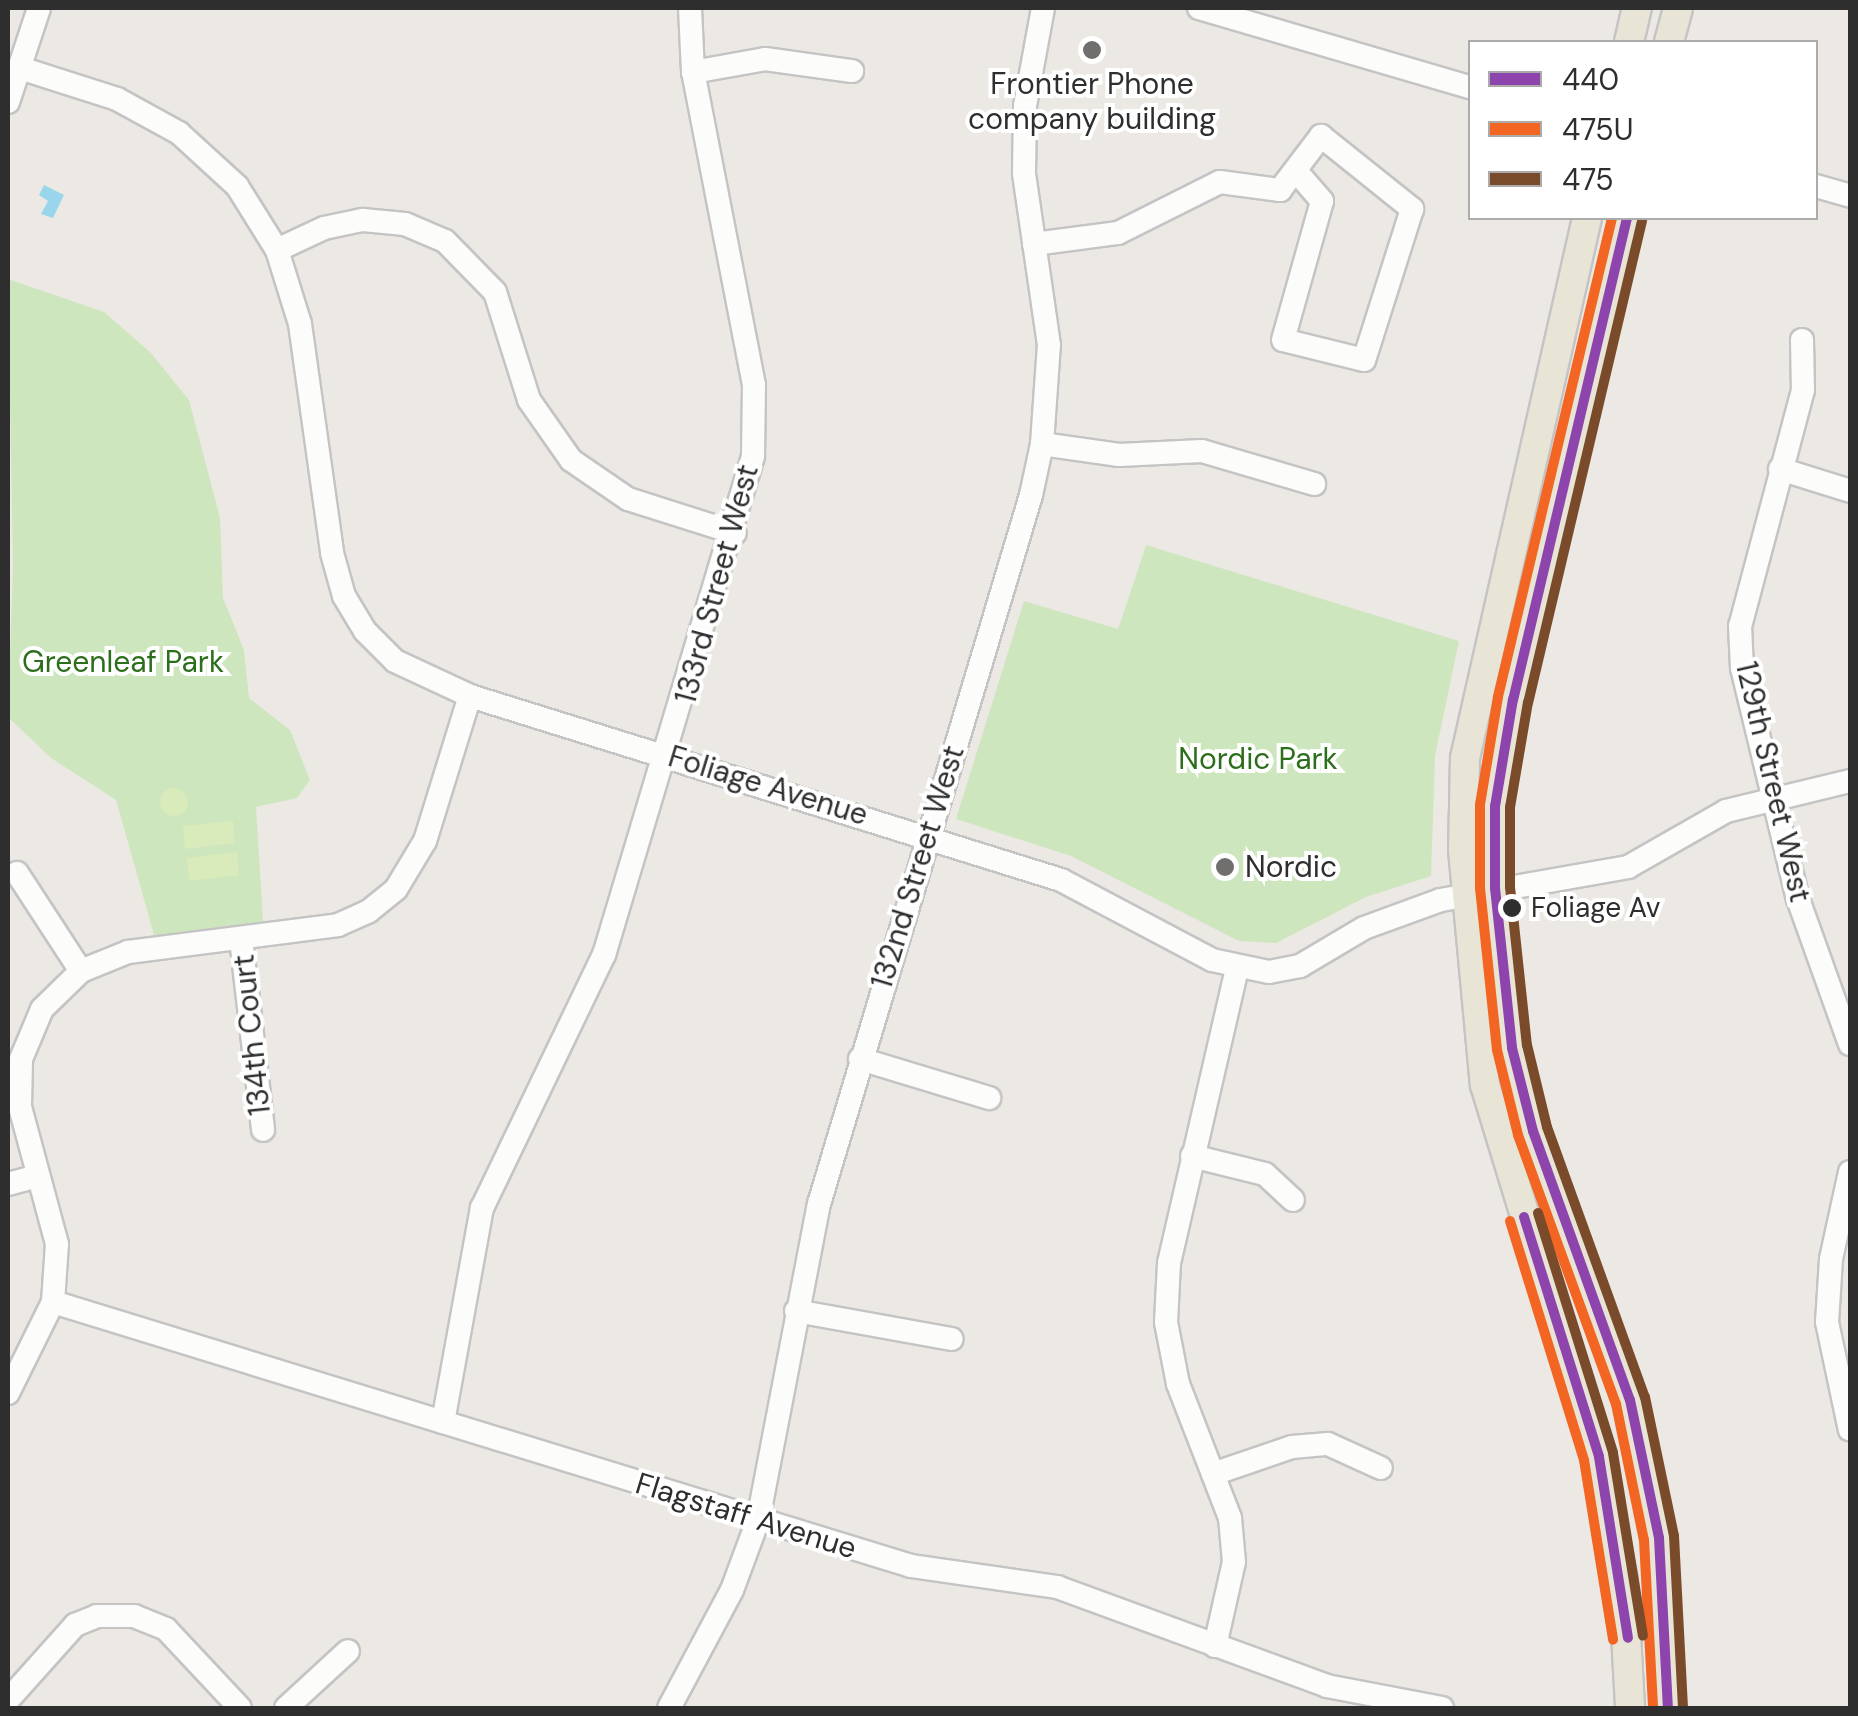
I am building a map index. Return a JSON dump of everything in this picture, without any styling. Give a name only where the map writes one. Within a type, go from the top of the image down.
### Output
[{"type":"main road","points":[[1629,40],[1637,8]]},
{"type":"main road","points":[[1670,40],[1678,8]]},
{"type":"main road","points":[[1587,220],[1465,758],[1465,894],[1486,1084],[1599,1457],[1623,1582],[1630,1708]]},
{"type":"main road","points":[[1627,220],[1513,699],[1495,806],[1495,888],[1504,1017],[1533,1131],[1630,1400],[1656,1520],[1668,1708]]},
{"type":"street","points":[[8,102],[39,8]]},
{"type":"street","name":"133rd Street West","points":[[442,1422],[482,1208],[604,955],[736,533],[753,456],[754,384],[693,72],[690,8]]},
{"type":"street","name":"132nd Street West","points":[[680,1705],[732,1590],[758,1520],[796,1311],[860,1059],[1042,444],[1049,345],[1034,244],[1025,106],[1044,8]]},
{"type":"street","points":[[1199,8],[1468,86]]},
{"type":"street","points":[[693,72],[765,59],[852,71]]},
{"type":"street","name":"Foliage Avenue","points":[[20,68],[118,99],[178,132],[237,186],[277,250],[300,324],[332,553],[344,596],[365,631],[394,661],[470,696],[928,835],[1061,880],[1237,969],[1270,972],[1300,966],[1364,928],[1465,894],[1628,868],[1726,811],[1850,781]]},
{"type":"street","points":[[1034,244],[1118,233],[1220,182],[1280,190],[1321,136],[1412,209],[1364,360],[1284,340],[1322,200],[1297,172]]},
{"type":"street","points":[[1818,187],[1850,196]]},
{"type":"street","points":[[277,250],[324,228],[363,220],[405,224],[445,241],[495,292],[529,400],[571,460],[628,499],[736,533]]},
{"type":"street","name":"129th Street West","points":[[1802,340],[1802,390],[1740,626],[1773,798],[1798,899],[1850,1044]]},
{"type":"street","points":[[1042,444],[1119,455],[1202,451],[1314,484]]},
{"type":"street","points":[[1780,469],[1850,491]]},
{"type":"street","points":[[8,1392],[53,1302],[57,1244],[20,1107],[21,1060],[42,1009],[81,971],[128,952],[338,925],[396,889],[426,841],[470,696]]},
{"type":"street","points":[[17,873],[81,971]]},
{"type":"street","name":"134th Court","points":[[242,939],[262,1130]]},
{"type":"street","points":[[1215,1646],[1234,1562],[1230,1518],[1178,1384],[1166,1322],[1169,1263],[1237,969]]},
{"type":"street","points":[[860,1059],[989,1098]]},
{"type":"street","points":[[1192,1156],[1265,1174],[1294,1200]]},
{"type":"street","points":[[1850,1172],[1831,1259],[1828,1322],[1850,1430]]},
{"type":"street","points":[[8,1184],[38,1176]]},
{"type":"street","name":"Flagstaff Avenue","points":[[53,1302],[911,1566],[1056,1587],[1327,1686],[1442,1708]]},
{"type":"street","points":[[796,1311],[952,1339]]},
{"type":"street","points":[[1214,1474],[1292,1446],[1328,1444],[1381,1468]]},
{"type":"street","points":[[8,1700],[75,1625],[98,1616],[134,1616],[166,1630],[240,1708]]},
{"type":"street","points":[[286,1708],[348,1651]]},
{"type":"green space","name":"Greenleaf Park","points":[[8,279],[104,312],[150,352],[189,400],[220,518],[223,598],[244,650],[249,698],[290,730],[310,780],[297,798],[256,807],[264,936],[158,949],[116,800],[51,758],[8,717],[13,567]]},
{"type":"green space","name":"Nordic Park","points":[[1146,545],[1459,641],[1435,756],[1431,876],[1366,897],[1276,943],[1239,941],[1071,856],[956,819],[1024,601],[1118,629]]},
{"type":"green space","points":[[174,788],[184,792],[188,802],[184,812],[174,816],[164,812],[160,802],[164,792]]},
{"type":"green space","points":[[233,821],[235,843],[185,849],[183,826]]},
{"type":"green space","points":[[237,852],[239,875],[189,881],[187,858]]},
{"type":"water","points":[[44,185],[64,195],[53,218],[41,214],[48,201],[39,195]]},
{"type":"transit line","name":"475U","points":[[1612,220],[1498,697],[1480,805],[1480,888],[1497,1050],[1518,1135],[1616,1404],[1644,1540],[1653,1708]]},
{"type":"transit line","name":"440","points":[[1627,220],[1513,699],[1495,806],[1495,888],[1512,1048],[1533,1131],[1630,1400],[1659,1538],[1668,1708]]},
{"type":"transit line","name":"475","points":[[1642,221],[1528,702],[1510,807],[1510,887],[1527,1045],[1547,1127],[1645,1397],[1674,1536],[1683,1707]]},
{"type":"transit line","name":"475","points":[[1538,1213],[1613,1453],[1643,1636]]},
{"type":"transit line","name":"440","points":[[1524,1217],[1599,1457],[1628,1638]]},
{"type":"transit line","name":"475U","points":[[1510,1221],[1584,1460],[1613,1640]]},
{"type":"place","name":"Frontier Phone company building","points":[[1092,50]]},
{"type":"place","name":"Nordic","points":[[1225,867]]},
{"type":"place","name":"Foliage Av","points":[[1512,908]]}]
